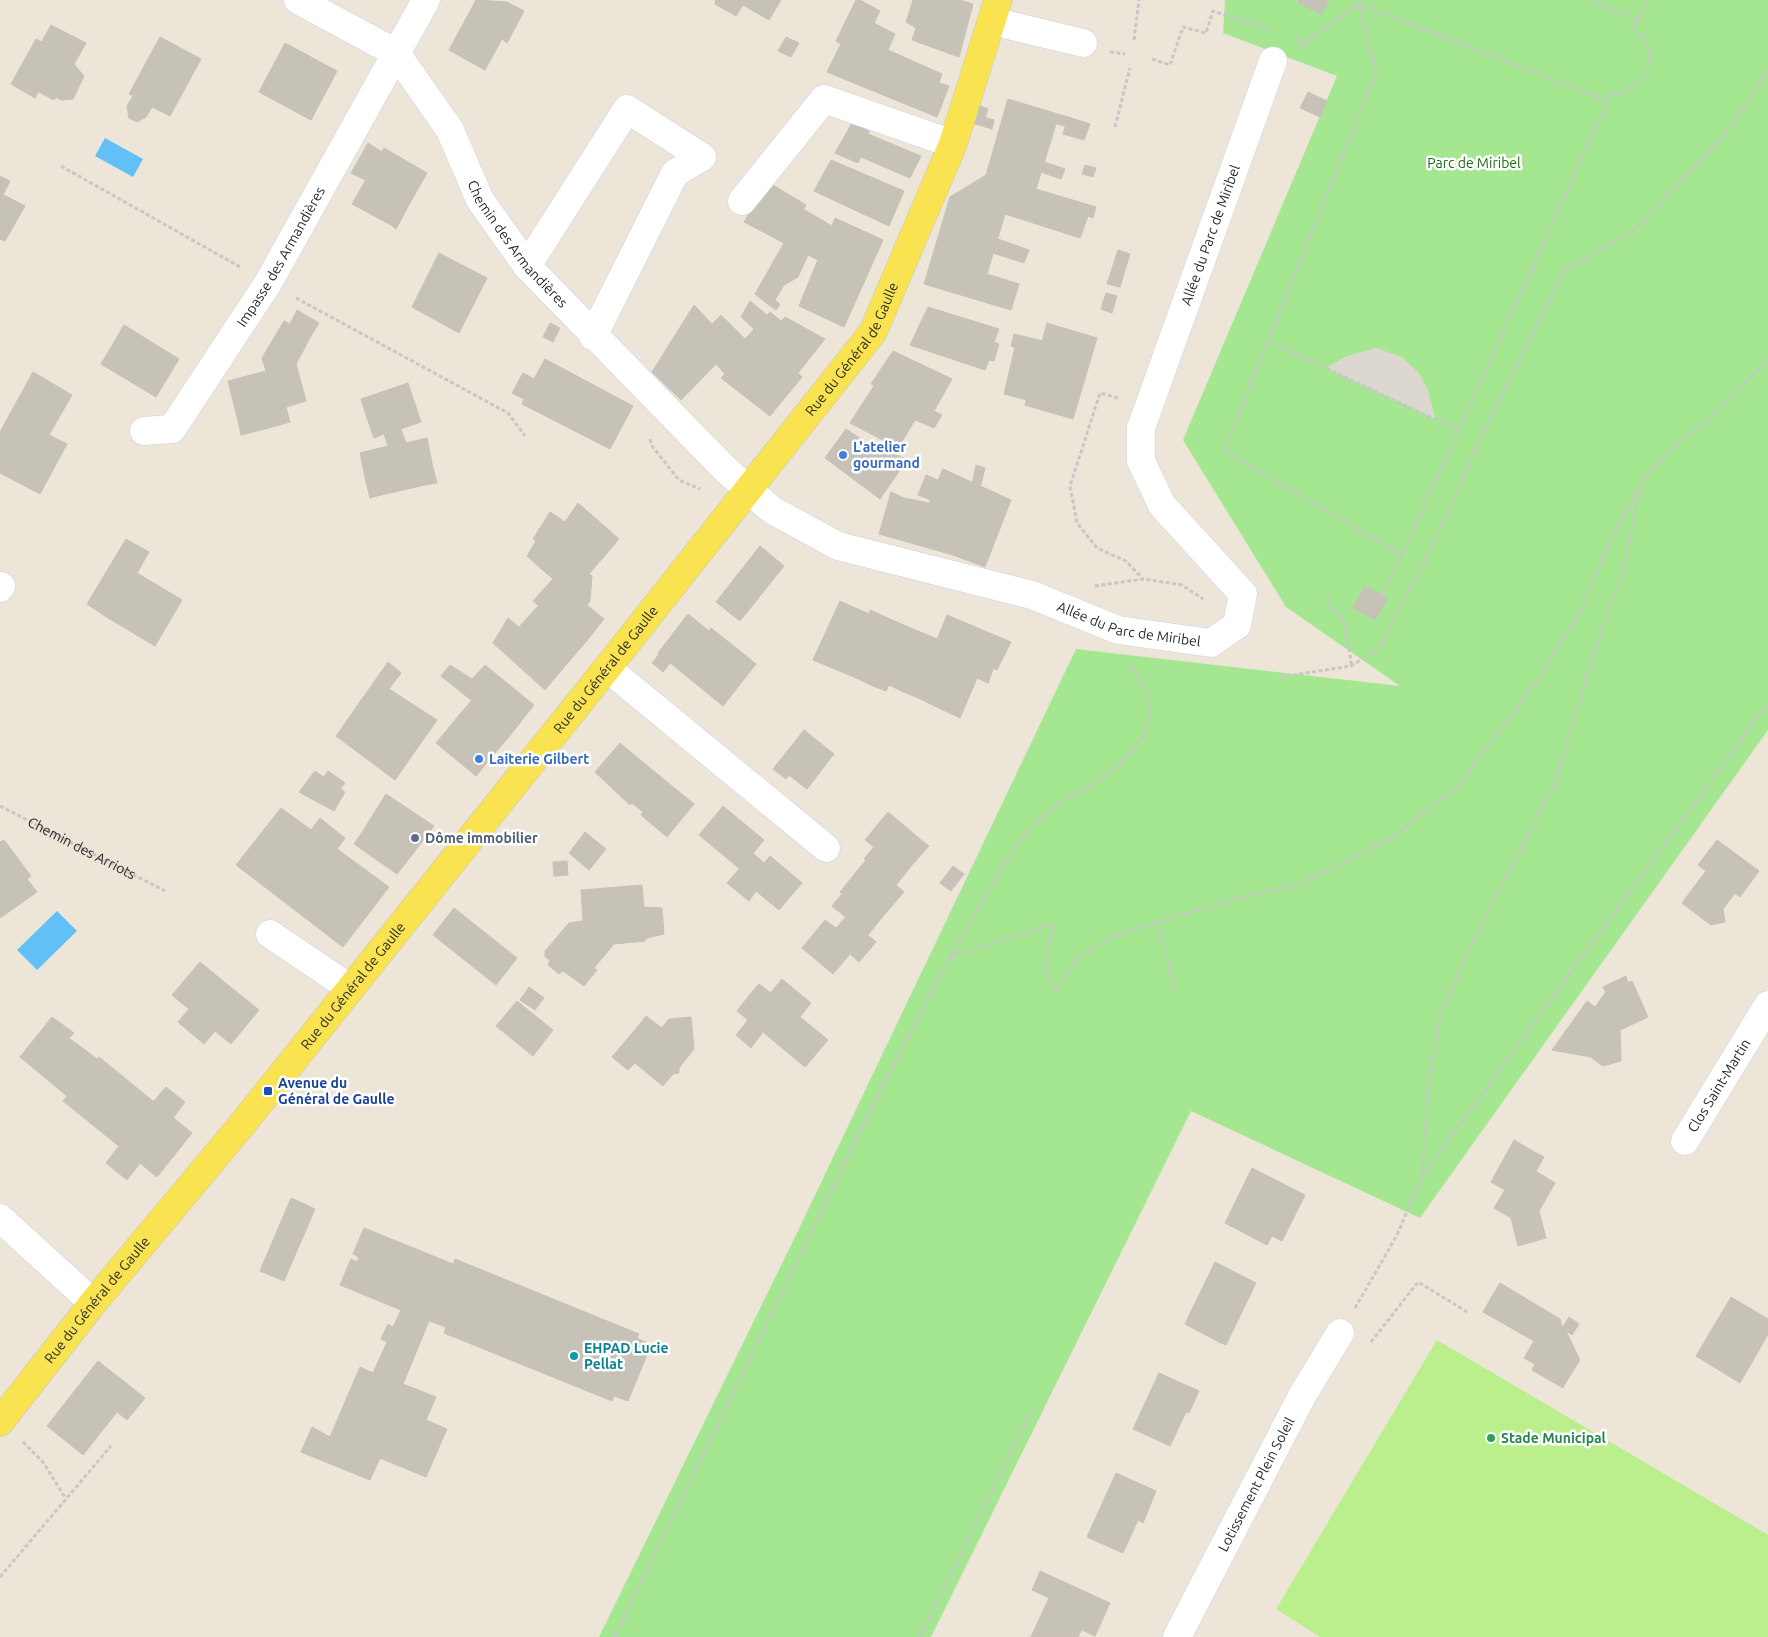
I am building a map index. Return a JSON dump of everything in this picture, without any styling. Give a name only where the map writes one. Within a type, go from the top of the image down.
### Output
[{"type":"main road","name":"Rue du Général de Gaulle","points":[[7,1429],[93,1303],[240,1127],[873,332],[953,144],[995,10]]},
{"type":"street","name":"Chemin des Armandières","points":[[298,0],[396,53],[450,130],[480,200],[527,266],[593,336],[748,490]]},
{"type":"street","points":[[396,53],[426,0]]},
{"type":"street","points":[[995,10],[1083,43]]},
{"type":"street","name":"Impasse des Armandières","points":[[144,431],[172,429],[268,283],[396,53]]},
{"type":"street","name":"Allée du Parc de Miribel","points":[[748,490],[772,510],[838,546],[1032,595],[1118,630],[1211,643],[1237,625],[1243,594],[1162,504],[1141,461],[1141,428],[1273,61]]},
{"type":"street","points":[[742,201],[824,99],[953,144]]},
{"type":"street","points":[[527,266],[627,110],[702,157],[674,173],[593,336]]},
{"type":"street","points":[[607,668],[826,848]]},
{"type":"street","points":[[270,934],[350,988]]},
{"type":"street","name":"Clos Saint-Martin","points":[[1685,1141],[1768,1005]]},
{"type":"street","points":[[0,1218],[93,1303]]},
{"type":"street","name":"Lotissement Plein Soleil","points":[[1177,1637],[1302,1396],[1340,1333]]},
{"type":"path","points":[[1134,40],[1139,0]]},
{"type":"path","points":[[1589,0],[1638,19]]},
{"type":"path","points":[[1382,595],[1402,555],[1610,95],[1632,90],[1640,83],[1651,58],[1649,45],[1634,29],[1648,0]]},
{"type":"path","points":[[1360,2],[1608,101]]},
{"type":"path","points":[[1273,61],[1306,42],[1360,2]]},
{"type":"path","points":[[1360,2],[1376,72],[1224,451],[1402,555]]},
{"type":"path","points":[[1152,59],[1170,64],[1183,27],[1206,33],[1213,10],[1279,32]]},
{"type":"path","points":[[1288,36],[1306,42]]},
{"type":"path","points":[[1111,52],[1125,54]]},
{"type":"path","points":[[1115,127],[1130,68]]},
{"type":"path","points":[[1280,677],[1351,666],[1380,648],[1564,271],[1637,228],[1687,177],[1733,125],[1768,70]]},
{"type":"path","points":[[1268,341],[1458,430]]},
{"type":"path","points":[[950,957],[1053,924],[1045,969],[1056,990],[1077,959],[1112,936],[1302,883],[1394,837],[1459,785],[1541,676],[1577,617],[1607,548],[1642,483],[1673,447],[1714,415],[1768,360]]},
{"type":"path","points":[[1143,579],[1126,562],[1097,548],[1077,523],[1070,486],[1100,393],[1149,407]]},
{"type":"path","points":[[1422,1176],[1428,1092],[1440,1015],[1472,944],[1555,783],[1595,649],[1623,571],[1642,483]]},
{"type":"path","points":[[1088,587],[1143,579],[1182,585],[1219,610],[1237,625]]},
{"type":"path","points":[[1328,596],[1329,605],[1341,616],[1345,624],[1345,633],[1351,654],[1351,666]]},
{"type":"path","points":[[615,1637],[850,1152],[950,957],[995,880],[1030,827],[1053,807],[1097,782],[1131,756],[1149,722],[1148,691],[1124,662]]},
{"type":"path","points":[[1340,1333],[1397,1235],[1422,1176],[1768,703]]},
{"type":"path","name":"Chemin des Arriots","points":[[0,806],[165,891]]},
{"type":"path","points":[[1157,922],[1176,991]]},
{"type":"path","points":[[1366,1348],[1418,1282],[1469,1313]]},
{"type":"path","points":[[920,1637],[1033,1408]]},
{"type":"path","points":[[7,1429],[43,1462],[66,1499]]},
{"type":"path","points":[[0,1577],[111,1446]]},
{"type":"green space","name":"Parc de Miribel","points":[[1225,0],[1768,0],[1768,730],[1420,1218],[1191,1111],[931,1637],[599,1637],[796,1235],[1076,649],[1400,686],[1286,607],[1183,440],[1337,76],[1223,33]]},
{"type":"green space","name":"Stade Municipal","points":[[1437,1340],[1768,1535],[1768,1637],[1320,1637],[1276,1609]]},
{"type":"shaded area","points":[[1376,348],[1402,357],[1420,374],[1428,390],[1435,419],[1326,368],[1347,356]]},
{"type":"water","points":[[105,138],[143,159],[133,177],[95,156]]},
{"type":"water","points":[[57,911],[77,931],[37,970],[17,950]]},
{"type":"building","points":[[476,0],[507,2],[498,15],[516,26],[507,43],[502,39],[485,70],[449,50]]},
{"type":"building","points":[[716,0],[781,0],[769,20],[743,5],[736,16],[715,4]]},
{"type":"building","points":[[856,0],[860,0],[880,11],[874,23],[895,34],[888,50],[942,74],[939,83],[949,86],[937,117],[827,72],[841,44],[836,41]]},
{"type":"building","points":[[913,0],[960,0],[973,4],[959,57],[912,40],[916,28],[906,22]]},
{"type":"building","points":[[1299,0],[1329,0],[1322,14],[1298,3]]},
{"type":"building","points":[[507,2],[524,11],[516,26],[498,15]]},
{"type":"building","points":[[51,25],[86,43],[74,64],[84,76],[73,99],[61,100],[56,97],[54,100],[20,82]]},
{"type":"building","points":[[160,37],[201,59],[170,116],[152,107],[146,117],[137,122],[129,118],[127,106],[133,96],[129,94]]},
{"type":"building","points":[[786,37],[799,43],[791,57],[778,51]]},
{"type":"building","points":[[36,39],[42,42],[20,82],[38,92],[35,98],[11,84]]},
{"type":"building","points":[[285,43],[337,71],[311,120],[259,92]]},
{"type":"building","points":[[1308,92],[1327,101],[1320,117],[1300,108]]},
{"type":"building","points":[[1008,99],[1068,117],[1065,126],[1056,124],[1036,189],[1096,207],[1093,218],[1088,216],[1080,238],[1005,214],[987,274],[1019,284],[1011,310],[924,284],[950,197],[986,175]]},
{"type":"building","points":[[978,105],[988,109],[985,118],[975,114]]},
{"type":"building","points":[[975,114],[994,120],[992,129],[972,123]]},
{"type":"building","points":[[1068,117],[1090,124],[1084,140],[1063,134]]},
{"type":"building","points":[[852,123],[869,131],[868,134],[921,156],[910,178],[861,157],[858,163],[835,153]]},
{"type":"building","points":[[368,143],[382,152],[365,180],[351,173]]},
{"type":"building","points":[[384,148],[427,173],[410,203],[405,200],[391,225],[352,204]]},
{"type":"building","points":[[831,160],[904,191],[889,226],[814,191]]},
{"type":"building","points":[[1044,162],[1065,169],[1061,179],[1041,172]]},
{"type":"building","points":[[1085,165],[1096,168],[1093,177],[1082,174]]},
{"type":"building","points":[[0,176],[10,181],[3,195],[0,193]]},
{"type":"building","points":[[768,182],[806,205],[784,243],[744,222]]},
{"type":"building","points":[[0,193],[25,206],[5,241],[0,239]]},
{"type":"building","points":[[405,200],[410,203],[396,229],[391,225]]},
{"type":"building","points":[[803,209],[832,226],[818,260],[784,243]]},
{"type":"building","points":[[835,218],[883,240],[844,327],[799,306]]},
{"type":"building","points":[[998,239],[1029,250],[1024,263],[993,253]]},
{"type":"building","points":[[784,243],[808,255],[798,277],[784,285],[775,300],[770,296],[765,302],[755,294]]},
{"type":"building","points":[[1118,250],[1130,254],[1120,287],[1107,284]]},
{"type":"building","points":[[439,253],[487,278],[459,333],[412,307]]},
{"type":"building","points":[[1106,293],[1117,296],[1112,313],[1101,309]]},
{"type":"building","points":[[770,296],[780,304],[776,310],[765,302]]},
{"type":"building","points":[[750,301],[767,315],[754,329],[741,317]]},
{"type":"building","points":[[694,305],[712,324],[721,315],[745,339],[770,312],[781,321],[785,317],[825,339],[798,373],[802,377],[770,416],[721,378],[725,374],[716,364],[681,400],[652,372]]},
{"type":"building","points":[[928,307],[999,329],[994,342],[999,344],[994,361],[989,360],[985,370],[910,345]]},
{"type":"building","points":[[297,310],[319,323],[311,336],[290,324]]},
{"type":"building","points":[[284,321],[311,336],[296,364],[306,401],[286,407],[290,422],[265,429],[263,418],[239,425],[228,381],[266,371],[262,358]]},
{"type":"building","points":[[550,323],[560,328],[553,342],[543,337]]},
{"type":"building","points":[[1047,323],[1097,338],[1073,419],[1025,405]]},
{"type":"building","points":[[124,325],[179,359],[156,397],[101,364]]},
{"type":"building","points":[[1014,334],[1043,341],[1040,354],[1011,346]]},
{"type":"building","points":[[1015,347],[1040,354],[1027,400],[1004,394]]},
{"type":"building","points":[[893,351],[952,379],[934,411],[942,415],[934,428],[915,420],[898,448],[850,423],[874,386],[871,384]]},
{"type":"building","points":[[545,359],[633,406],[610,449],[522,404],[524,399],[512,393],[523,373],[534,379]]},
{"type":"building","points":[[33,372],[72,395],[49,435],[67,444],[40,494],[0,473],[0,432]]},
{"type":"building","points":[[408,383],[421,422],[401,429],[406,443],[427,438],[433,468],[422,470],[425,485],[381,495],[378,479],[366,482],[360,453],[388,446],[384,434],[374,438],[368,421],[387,414],[379,393]]},
{"type":"building","points":[[379,393],[387,414],[368,421],[361,399]]},
{"type":"building","points":[[263,418],[265,429],[241,435],[239,425]]},
{"type":"building","points":[[846,429],[882,453],[885,449],[907,460],[880,499],[825,458]]},
{"type":"building","points":[[976,465],[985,468],[980,488],[972,484]]},
{"type":"building","points":[[433,468],[437,483],[425,485],[422,470]]},
{"type":"building","points":[[943,469],[1011,500],[985,567],[953,555],[879,534],[891,492],[904,498],[929,503],[934,490],[922,485],[926,475],[938,480]]},
{"type":"building","points":[[378,479],[381,495],[370,498],[366,482]]},
{"type":"building","points":[[922,485],[934,490],[931,500],[918,495]]},
{"type":"building","points":[[578,503],[619,539],[589,574],[592,576],[590,601],[587,605],[604,619],[585,643],[533,601],[553,579],[538,566],[548,550],[533,539],[550,512],[565,522]]},
{"type":"building","points":[[126,539],[149,552],[137,573],[182,600],[155,646],[108,618],[123,593],[102,579]]},
{"type":"building","points":[[536,541],[548,550],[538,566],[527,556]]},
{"type":"building","points":[[760,546],[784,566],[740,621],[716,602]]},
{"type":"building","points":[[102,579],[123,593],[108,618],[87,604]]},
{"type":"building","points":[[1365,586],[1388,598],[1375,620],[1353,608]]},
{"type":"building","points":[[840,601],[869,614],[870,610],[899,623],[895,631],[937,651],[941,644],[936,642],[947,615],[1011,642],[997,670],[983,664],[960,718],[916,697],[918,691],[908,686],[906,693],[876,679],[873,686],[856,678],[859,672],[844,666],[842,672],[813,660]]},
{"type":"building","points":[[539,605],[585,643],[565,666],[519,627]]},
{"type":"building","points":[[688,614],[709,631],[711,628],[745,655],[712,697],[658,653]]},
{"type":"building","points":[[508,618],[565,666],[545,690],[493,643]]},
{"type":"building","points":[[899,623],[937,639],[936,642],[941,644],[937,651],[895,631]]},
{"type":"building","points":[[659,654],[670,663],[663,672],[652,663]]},
{"type":"building","points":[[745,655],[756,664],[723,706],[712,697]]},
{"type":"building","points":[[388,662],[401,673],[389,689],[437,720],[395,780],[336,736]]},
{"type":"building","points":[[983,664],[993,669],[988,683],[977,678]]},
{"type":"building","points":[[450,665],[472,679],[485,665],[534,705],[512,733],[441,676]]},
{"type":"building","points":[[844,666],[859,672],[856,678],[842,672]]},
{"type":"building","points":[[876,679],[889,685],[886,691],[873,686]]},
{"type":"building","points":[[908,686],[918,691],[916,697],[906,693]]},
{"type":"building","points":[[472,700],[512,733],[495,753],[455,720]]},
{"type":"building","points":[[455,720],[495,753],[476,776],[436,743]]},
{"type":"building","points":[[804,730],[834,754],[807,789],[789,775],[786,779],[773,769]]},
{"type":"building","points":[[620,743],[656,773],[630,805],[595,772]]},
{"type":"building","points":[[315,771],[345,792],[334,811],[299,792]]},
{"type":"building","points":[[328,771],[345,783],[341,788],[324,777]]},
{"type":"building","points":[[656,773],[694,804],[667,837],[641,815],[643,812],[632,803]]},
{"type":"building","points":[[386,794],[434,826],[405,864],[361,834]]},
{"type":"building","points":[[723,806],[764,840],[740,869],[699,835]]},
{"type":"building","points":[[281,808],[389,887],[343,947],[236,865]]},
{"type":"building","points":[[888,812],[920,839],[904,858],[912,865],[896,885],[864,859],[874,847],[865,840]]},
{"type":"building","points":[[320,818],[345,838],[337,849],[311,830]]},
{"type":"building","points":[[585,832],[606,849],[589,870],[569,853]]},
{"type":"building","points":[[361,834],[405,864],[397,874],[354,844]]},
{"type":"building","points":[[920,839],[929,846],[912,865],[904,858]]},
{"type":"building","points":[[4,840],[31,876],[27,879],[37,892],[0,918],[0,842]]},
{"type":"building","points":[[1717,840],[1759,871],[1740,897],[1735,893],[1723,909],[1725,922],[1711,925],[1682,903],[1706,871],[1698,865]]},
{"type":"building","points":[[753,853],[764,863],[770,856],[802,883],[779,910],[756,891],[749,901],[727,883]]},
{"type":"building","points":[[866,860],[894,883],[874,907],[884,915],[868,935],[832,906],[842,894],[840,892]]},
{"type":"building","points":[[567,861],[568,875],[554,876],[553,862]]},
{"type":"building","points":[[953,866],[964,874],[951,891],[940,883]]},
{"type":"building","points":[[894,883],[904,892],[884,915],[874,907]]},
{"type":"building","points":[[642,885],[644,907],[662,908],[664,934],[647,938],[645,941],[614,944],[594,968],[597,970],[584,986],[563,971],[559,974],[548,965],[550,960],[545,957],[545,951],[569,923],[583,921],[581,890]]},
{"type":"building","points":[[454,908],[517,958],[496,985],[433,935]]},
{"type":"building","points":[[846,917],[876,942],[859,962],[850,954],[833,974],[802,948],[825,920],[836,928]]},
{"type":"building","points":[[200,962],[228,985],[191,1033],[178,1022],[189,1009],[172,995]]},
{"type":"building","points":[[1626,976],[1628,983],[1606,993],[1603,987]]},
{"type":"building","points":[[782,979],[811,1003],[800,1017],[822,1035],[803,1059],[785,1045],[782,1048],[763,1032],[751,1048],[736,1035],[748,1020],[737,1011],[752,992],[763,1002]]},
{"type":"building","points":[[1632,981],[1648,1017],[1620,1030],[1621,1061],[1603,1066],[1562,1036],[1587,1001],[1595,1007],[1605,993]]},
{"type":"building","points":[[759,984],[771,993],[763,1002],[752,992]]},
{"type":"building","points":[[228,985],[259,1010],[231,1044],[215,1031],[204,1044],[191,1033]]},
{"type":"building","points":[[529,987],[544,998],[535,1010],[520,1000]]},
{"type":"building","points":[[517,1001],[553,1030],[533,1056],[496,1026]]},
{"type":"building","points":[[646,1016],[662,1028],[660,1030],[663,1033],[657,1040],[639,1025]]},
{"type":"building","points":[[52,1017],[74,1033],[69,1038],[97,1059],[99,1057],[192,1133],[157,1177],[63,1101],[67,1096],[20,1057]]},
{"type":"building","points":[[691,1017],[694,1049],[679,1068],[679,1073],[673,1074],[663,1086],[635,1063],[628,1070],[612,1057],[639,1025],[657,1040],[663,1033],[660,1030],[669,1019]]},
{"type":"building","points":[[822,1035],[828,1040],[805,1067],[782,1048],[785,1045],[803,1059]]},
{"type":"building","points":[[1562,1036],[1576,1046],[1591,1057],[1552,1050]]},
{"type":"building","points":[[166,1087],[185,1102],[173,1118],[153,1102]]},
{"type":"building","points":[[1514,1140],[1538,1154],[1529,1167],[1555,1183],[1539,1211],[1546,1238],[1518,1246],[1511,1218],[1494,1208],[1505,1190],[1491,1182]]},
{"type":"building","points":[[119,1146],[140,1163],[127,1180],[106,1163]]},
{"type":"building","points":[[1538,1154],[1544,1157],[1536,1171],[1529,1167]]},
{"type":"building","points":[[1252,1168],[1305,1195],[1282,1241],[1272,1236],[1267,1245],[1225,1223]]},
{"type":"building","points":[[291,1198],[315,1209],[284,1281],[260,1271]]},
{"type":"building","name":"EHPAD Lucie Pellat","points":[[364,1228],[453,1264],[455,1259],[639,1334],[637,1338],[651,1345],[628,1401],[614,1396],[612,1401],[444,1333],[446,1327],[429,1321],[403,1384],[436,1397],[426,1420],[447,1429],[426,1477],[380,1458],[370,1480],[301,1452],[312,1427],[330,1437],[360,1367],[373,1373],[387,1342],[381,1339],[388,1324],[393,1327],[401,1310],[340,1285],[351,1259],[357,1262],[359,1257],[353,1254]]},
{"type":"building","points":[[1215,1262],[1256,1283],[1239,1318],[1233,1315],[1219,1342],[1185,1324]]},
{"type":"building","points":[[1500,1283],[1510,1289],[1505,1297],[1495,1291]]},
{"type":"building","points":[[1510,1289],[1560,1319],[1562,1328],[1566,1331],[1580,1360],[1566,1382],[1524,1358],[1534,1341],[1483,1312],[1495,1291],[1505,1297]]},
{"type":"building","points":[[1731,1297],[1768,1319],[1768,1334],[1762,1345],[1754,1341],[1732,1378],[1696,1356]]},
{"type":"building","points":[[1233,1315],[1239,1318],[1226,1345],[1219,1342]]},
{"type":"building","points":[[1569,1317],[1579,1324],[1572,1335],[1562,1328]]},
{"type":"building","points":[[1754,1341],[1762,1345],[1740,1383],[1732,1378]]},
{"type":"building","points":[[98,1361],[145,1398],[127,1420],[117,1412],[83,1455],[47,1426]]},
{"type":"building","points":[[1535,1364],[1566,1382],[1563,1388],[1532,1370]]},
{"type":"building","points":[[1159,1373],[1199,1391],[1189,1413],[1186,1412],[1170,1446],[1133,1429]]},
{"type":"building","points":[[1116,1473],[1156,1491],[1143,1523],[1138,1520],[1123,1553],[1087,1537]]},
{"type":"building","points":[[1040,1571],[1110,1603],[1101,1623],[1088,1617],[1078,1637],[1031,1637],[1049,1598],[1032,1590]]},
{"type":"building","points":[[1088,1617],[1101,1623],[1095,1636],[1082,1630]]},
{"type":"place","name":"L'atelier gourmand","points":[[843,455]]},
{"type":"place","name":"Laiterie Gilbert","points":[[479,759]]},
{"type":"place","name":"Dôme immobilier","points":[[415,838]]},
{"type":"place","name":"Avenue du Général de Gaulle","points":[[268,1091]]},
{"type":"place","name":"EHPAD Lucie Pellat","points":[[574,1356]]},
{"type":"place","name":"Stade Municipal","points":[[1491,1438]]}]
